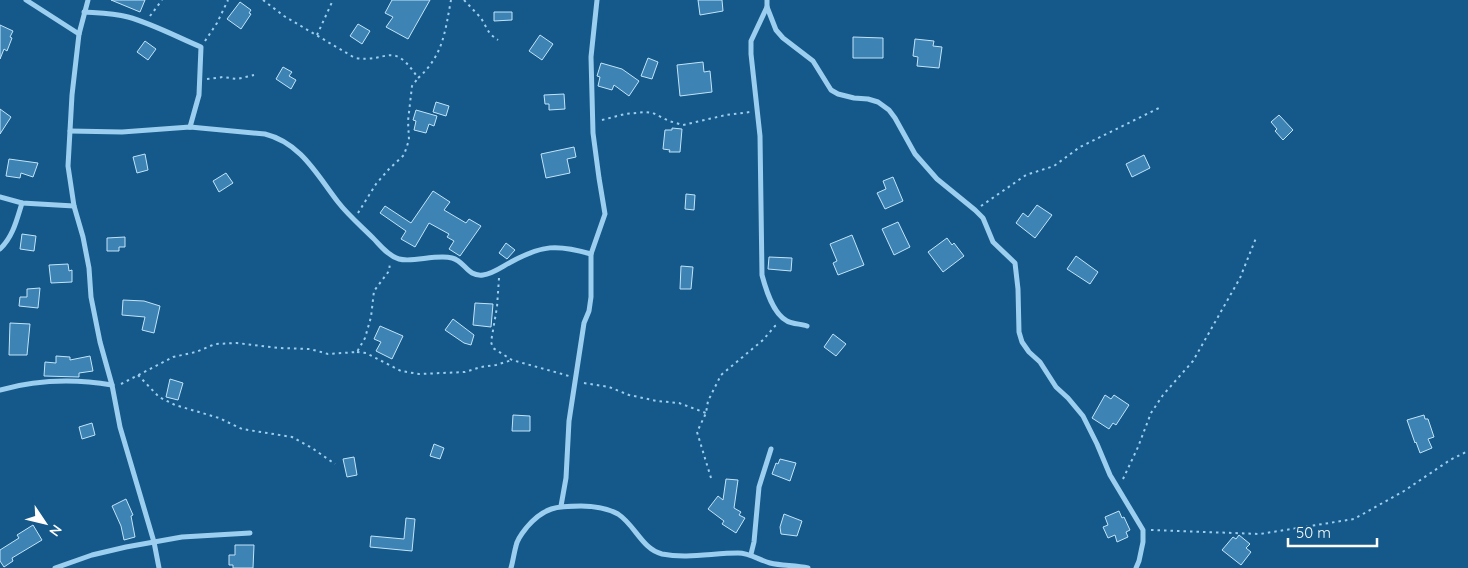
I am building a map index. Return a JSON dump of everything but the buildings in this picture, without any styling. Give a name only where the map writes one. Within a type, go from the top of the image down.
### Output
[{"type":"street","points":[[26,0],[79,34]]},
{"type":"street","points":[[88,0],[79,34],[72,95],[68,166],[74,206],[89,268],[93,306],[100,342],[113,386],[120,428],[154,542],[159,568]]},
{"type":"street","points":[[562,506],[566,478],[569,421],[584,323],[590,304],[591,254],[605,214],[596,158],[591,57],[597,0]]},
{"type":"street","points":[[767,0],[767,7],[779,34],[813,61],[831,90],[854,98],[868,98],[889,110],[896,118],[915,154],[937,179],[983,218],[993,242],[1015,263],[1019,332],[1022,342],[1040,362],[1056,387],[1083,416],[1110,475],[1142,530],[1143,542],[1136,568]]},
{"type":"street","points":[[767,7],[751,41],[760,136],[762,276],[768,296],[778,311],[787,321],[807,326]]},
{"type":"street","points":[[84,12],[107,13],[143,22],[201,47],[199,95],[190,127]]},
{"type":"street","points":[[70,131],[122,132],[190,127],[276,136],[302,154],[339,204],[391,256],[403,260],[435,257],[452,258],[468,271],[476,275],[486,275],[534,250],[553,247],[572,248],[591,254]]},
{"type":"street","points":[[0,197],[22,203],[74,206]]},
{"type":"street","points":[[0,249],[10,236],[22,203]]},
{"type":"street","points":[[0,390],[12,386],[78,381],[113,386]]},
{"type":"street","points":[[750,554],[754,542],[759,486],[771,449]]},
{"type":"street","points":[[511,568],[516,544],[524,530],[536,516],[546,510],[562,506],[590,506],[616,513],[626,520],[648,546],[657,552],[681,555],[750,554],[772,563],[808,568]]},
{"type":"street","points":[[55,568],[92,555],[154,542],[182,538],[250,534]]},
{"type":"path","points":[[143,22],[156,10],[162,0]]},
{"type":"path","points":[[201,47],[217,23],[228,0]]},
{"type":"path","points":[[263,0],[284,16],[355,58],[364,59],[390,54],[400,57],[418,78]]},
{"type":"path","points":[[317,35],[333,0]]},
{"type":"path","points":[[355,220],[362,205],[376,184],[404,155],[409,140],[408,121],[412,86],[429,68],[438,54],[451,0]]},
{"type":"path","points":[[464,0],[481,18],[490,34],[498,40]]},
{"type":"path","points":[[200,79],[223,77],[237,79],[254,75]]},
{"type":"path","points":[[975,210],[1026,175],[1038,173],[1054,166],[1080,147],[1160,107]]},
{"type":"path","points":[[594,122],[625,114],[645,112],[653,113],[669,121],[684,125],[726,115],[757,111]]},
{"type":"path","points":[[1118,490],[1151,413],[1163,395],[1193,361],[1240,278],[1256,238]]},
{"type":"path","points":[[357,352],[365,338],[371,317],[374,291],[389,271],[391,256]]},
{"type":"path","points":[[500,268],[497,308],[491,342],[493,348],[512,360],[528,366],[554,371],[585,383],[609,387],[629,395],[657,401],[679,403],[706,413]]},
{"type":"path","points":[[711,478],[697,432],[706,413],[708,401],[721,375],[763,340],[775,326],[787,321]]},
{"type":"path","points":[[113,386],[173,357],[196,352],[215,344],[237,343],[278,348],[310,349],[328,354],[366,353],[401,371],[419,374],[465,372],[512,360]]},
{"type":"path","points":[[138,375],[159,397],[175,405],[219,418],[242,429],[292,437],[335,464]]},
{"type":"path","points":[[1142,530],[1260,534],[1354,520],[1379,507],[1450,460],[1468,451]]}]
